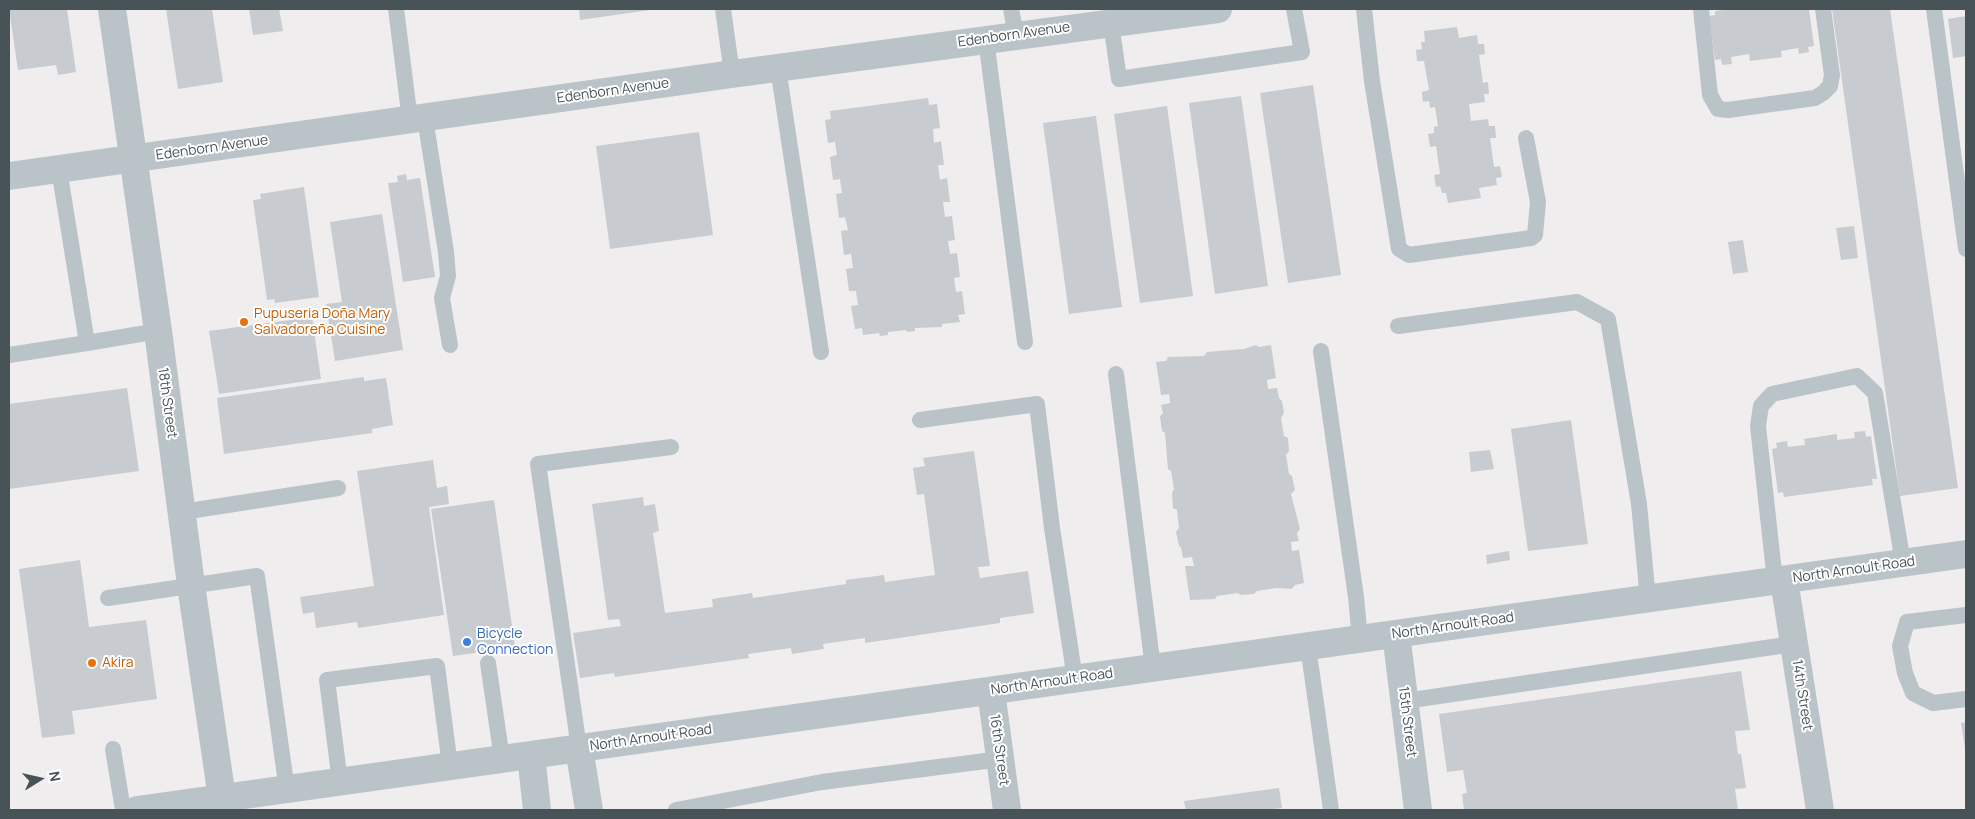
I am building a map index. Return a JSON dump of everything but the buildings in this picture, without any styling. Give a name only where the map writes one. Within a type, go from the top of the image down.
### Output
[{"type":"street","name":"18th Street","points":[[112,9],[158,332],[191,585],[208,803]]},
{"type":"street","name":"Edenborn Avenue","points":[[9,176],[732,74],[1218,9]]},
{"type":"street","name":"North Arnoult Road","points":[[137,810],[208,803],[450,766],[1966,554]]},
{"type":"street","name":"14th Street","points":[[1780,581],[1793,644],[1820,810]]},
{"type":"street","name":"15th Street","points":[[1396,634],[1413,809]]},
{"type":"street","name":"16th Street","points":[[991,690],[1008,810]]},
{"type":"street","points":[[579,748],[589,810]]},
{"type":"street","points":[[531,755],[538,810]]},
{"type":"lane","points":[[396,9],[417,119],[446,252],[448,276],[442,298],[450,345]]},
{"type":"lane","points":[[723,9],[732,74]]},
{"type":"lane","points":[[1011,9],[1016,35]]},
{"type":"lane","points":[[1111,23],[1119,79],[1302,52],[1294,9]]},
{"type":"lane","points":[[1364,9],[1372,81],[1399,249],[1409,255],[1531,238],[1535,235],[1538,202],[1526,138]]},
{"type":"lane","points":[[1700,9],[1710,95],[1718,109],[1728,110],[1815,98],[1830,86],[1832,75],[1823,9]]},
{"type":"lane","points":[[1934,9],[1966,249]]},
{"type":"lane","points":[[986,39],[1025,342]]},
{"type":"lane","points":[[778,68],[821,352]]},
{"type":"lane","points":[[58,169],[86,343]]},
{"type":"lane","points":[[1398,326],[1577,302],[1608,319],[1640,504],[1648,599]]},
{"type":"lane","points":[[9,355],[158,332]]},
{"type":"lane","points":[[1321,351],[1356,596],[1360,639]]},
{"type":"lane","points":[[1116,374],[1153,668]]},
{"type":"lane","points":[[1780,581],[1758,426],[1761,406],[1772,394],[1857,376],[1876,393],[1902,563]]},
{"type":"lane","points":[[920,420],[1037,404],[1052,528],[1075,679]]},
{"type":"lane","points":[[579,748],[538,464],[671,447]]},
{"type":"lane","points":[[182,512],[338,488]]},
{"type":"lane","points":[[108,598],[257,576],[287,790]]},
{"type":"lane","points":[[1966,615],[1907,622],[1900,646],[1905,673],[1914,693],[1933,704],[1966,699]]},
{"type":"lane","points":[[1404,701],[1793,644]]},
{"type":"lane","points":[[1308,646],[1331,810]]},
{"type":"lane","points":[[488,663],[502,759]]},
{"type":"lane","points":[[340,782],[327,680],[437,666],[450,766]]},
{"type":"lane","points":[[113,749],[123,810]]},
{"type":"lane","points":[[676,810],[752,803],[822,782],[1001,759]]},
{"type":"place","name":"Pupuseria Doña Mary Salvadoreña Cuisine","points":[[244,322]]},
{"type":"place","name":"Bicycle Connection","points":[[467,642]]},
{"type":"place","name":"Akira","points":[[92,663]]}]
